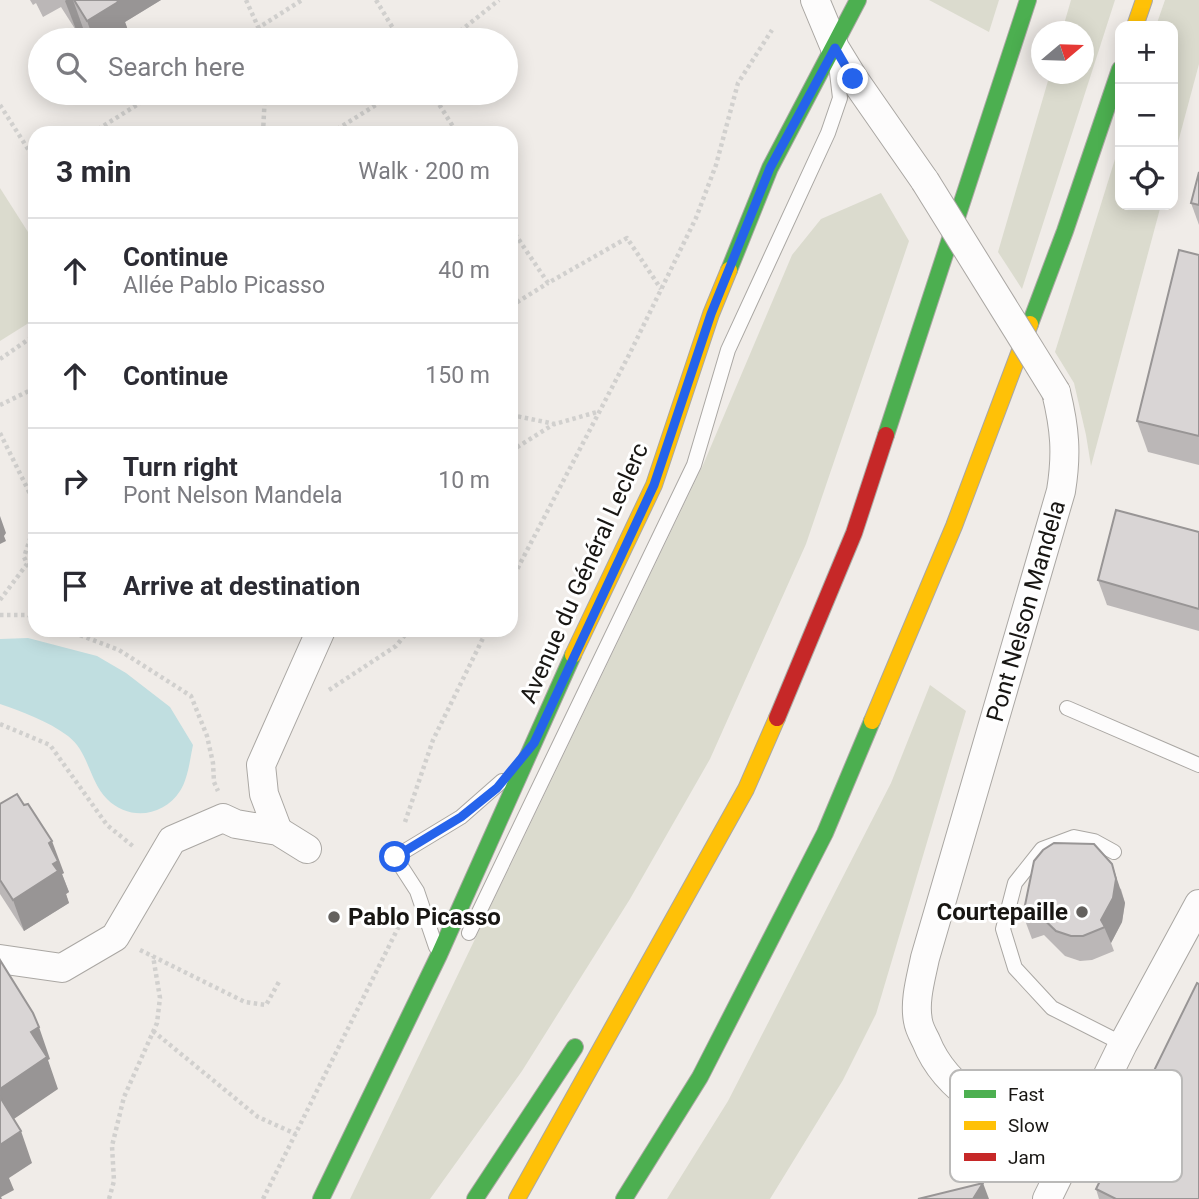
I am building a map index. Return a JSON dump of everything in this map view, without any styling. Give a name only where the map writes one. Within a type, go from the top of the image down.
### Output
[{"type":"main road","name":"Avenue du Général Leclerc","points":[[321,1199],[439,955],[654,485],[711,314],[770,168],[858,0]]},
{"type":"main road","points":[[517,1199],[746,789],[854,533],[1028,0]]},
{"type":"main road","points":[[1137,21],[1144,0]]},
{"type":"main road","points":[[624,1199],[700,1077],[825,833],[954,526],[1065,231],[1115,84]]},
{"type":"main road","points":[[625,971],[746,789]]},
{"type":"main road","points":[[474,1199],[588,1028]]},
{"type":"street","name":"Pont Nelson Mandela","points":[[815,0],[835,48],[853,79],[925,181],[1056,393],[1065,437],[1066,461],[1061,491],[925,958],[918,996],[918,1021],[941,1071],[950,1080]]},
{"type":"street","points":[[278,831],[264,793],[261,765],[318,637]]},
{"type":"street","points":[[0,959],[62,968],[115,937],[172,840],[223,818],[236,824],[278,831],[307,849]]},
{"type":"street","points":[[1111,1070],[1199,904]]},
{"type":"street","points":[[1047,1199],[1056,1182]]},
{"type":"lane","points":[[465,942],[694,466],[728,350],[828,133],[840,98],[835,48]]},
{"type":"lane","points":[[1067,708],[1199,765]]},
{"type":"lane","points":[[439,955],[417,891],[395,857],[461,817],[497,788],[534,743]]},
{"type":"lane","points":[[1114,852],[1094,841],[1074,837],[1042,849],[1015,883],[1003,929],[1015,968],[1052,1008],[1123,1044]]},
{"type":"path","points":[[246,0],[260,27],[302,0]]},
{"type":"path","points":[[376,0],[393,28]]},
{"type":"path","points":[[464,28],[499,0]]},
{"type":"path","points":[[518,567],[696,218],[716,165],[738,83],[772,30]]},
{"type":"path","points":[[0,105],[28,149]]},
{"type":"path","points":[[103,126],[137,105]]},
{"type":"path","points":[[263,126],[264,105]]},
{"type":"path","points":[[342,126],[376,105]]},
{"type":"path","points":[[440,105],[453,126]]},
{"type":"path","points":[[518,238],[548,283]]},
{"type":"path","points":[[518,302],[627,238],[661,289]]},
{"type":"path","points":[[0,359],[28,340]]},
{"type":"path","points":[[1,405],[28,392]]},
{"type":"path","points":[[518,447],[555,424],[598,412]]},
{"type":"path","points":[[518,416],[555,424]]},
{"type":"path","points":[[0,433],[28,490]]},
{"type":"path","points":[[0,600],[27,564],[24,558],[28,546]]},
{"type":"path","points":[[0,615],[28,615]]},
{"type":"path","points":[[86,637],[120,650],[191,696],[208,736],[214,782],[236,824]]},
{"type":"path","points":[[288,702],[327,691],[396,646],[403,637]]},
{"type":"path","points":[[405,822],[433,740],[483,637]]},
{"type":"path","points":[[0,724],[50,746],[107,825],[157,865]]},
{"type":"path","points":[[263,1199],[417,891]]},
{"type":"path","points":[[115,937],[246,1002],[266,1006],[280,980]]},
{"type":"path","points":[[109,1199],[114,1181],[112,1146],[124,1097],[157,1023],[160,998],[153,956]]},
{"type":"path","points":[[153,1031],[258,1117],[296,1133]]},
{"type":"shaded area","points":[[929,0],[999,0],[989,32]]},
{"type":"shaded area","points":[[1071,0],[1115,0],[1094,65],[1094,21],[1065,21]]},
{"type":"shaded area","points":[[1165,0],[1199,0],[1199,64],[1178,142],[1178,21],[1158,21]]},
{"type":"shaded area","points":[[1047,84],[1088,84],[1022,289],[998,252]]},
{"type":"shaded area","points":[[1115,159],[1115,210],[1160,210],[1091,466],[1074,383],[1055,352]]},
{"type":"shaded area","points":[[0,188],[28,232],[28,323],[0,341]]},
{"type":"shaded area","points":[[881,193],[909,241],[806,544],[710,759],[630,899],[522,1071],[430,1199],[350,1199],[703,465],[792,255],[821,219]]},
{"type":"shaded area","points":[[930,685],[966,711],[876,1014],[843,1080],[770,1199],[667,1199],[728,1101],[891,783]]},
{"type":"water","points":[[28,638],[97,656],[126,673],[170,707],[193,745],[185,781],[173,800],[155,811],[125,811],[101,792],[80,750],[68,736],[44,721],[0,704],[0,639]]},
{"type":"building","points":[[74,0],[117,0],[118,2],[87,21]]},
{"type":"building","points":[[1199,172],[1199,205],[1191,203]]},
{"type":"building","points":[[1179,250],[1199,255],[1199,436],[1137,421]]},
{"type":"building","points":[[1116,510],[1199,532],[1199,609],[1098,580]]},
{"type":"building","points":[[17,794],[24,805],[28,804],[52,841],[49,843],[58,861],[53,864],[58,871],[13,900],[0,880],[0,804]]},
{"type":"building","name":"Courtepaille","points":[[1054,843],[1094,844],[1112,864],[1116,879],[1113,898],[1101,920],[1105,927],[1083,936],[1071,936],[1056,931],[1035,911],[1023,915],[1034,861],[1043,850]]},
{"type":"building","points":[[0,960],[33,1013],[39,1027],[31,1032],[47,1057],[0,1089]]},
{"type":"building","points":[[1197,983],[1199,984],[1199,1199],[1116,1199],[1096,1189],[1099,1182],[1182,1182],[1182,1070],[1154,1070]]},
{"type":"building","points":[[0,1097],[21,1131],[0,1145]]},
{"type":"building","points":[[983,1183],[973,1199],[918,1199]]},
{"type":"traffic: fast","points":[[729,270],[770,168],[858,0]]},
{"type":"traffic: fast","points":[[886,435],[1028,0]]},
{"type":"traffic: fast","points":[[1030,324],[1115,84]]},
{"type":"traffic: fast","points":[[321,1199],[439,955],[573,655]]},
{"type":"traffic: fast","points":[[624,1199],[700,1077],[825,833],[872,721]]},
{"type":"traffic: fast","points":[[475,1199],[575,1047]]},
{"type":"traffic: slow","points":[[1137,21],[1144,0]]},
{"type":"traffic: slow","points":[[573,655],[654,485],[711,314],[729,270]]},
{"type":"traffic: slow","points":[[872,721],[954,526],[1030,324]]},
{"type":"traffic: slow","points":[[517,1199],[746,789],[777,718]]},
{"type":"traffic: jam","points":[[777,718],[854,533],[886,435]]},
{"type":"place","name":"Courtepaille","points":[[1082,912]]},
{"type":"place","name":"Pablo Picasso","points":[[334,917]]},
{"type":"route","points":[[395,857],[461,817],[497,788],[534,743],[654,485],[711,314],[770,168],[835,48],[853,79]]}]
